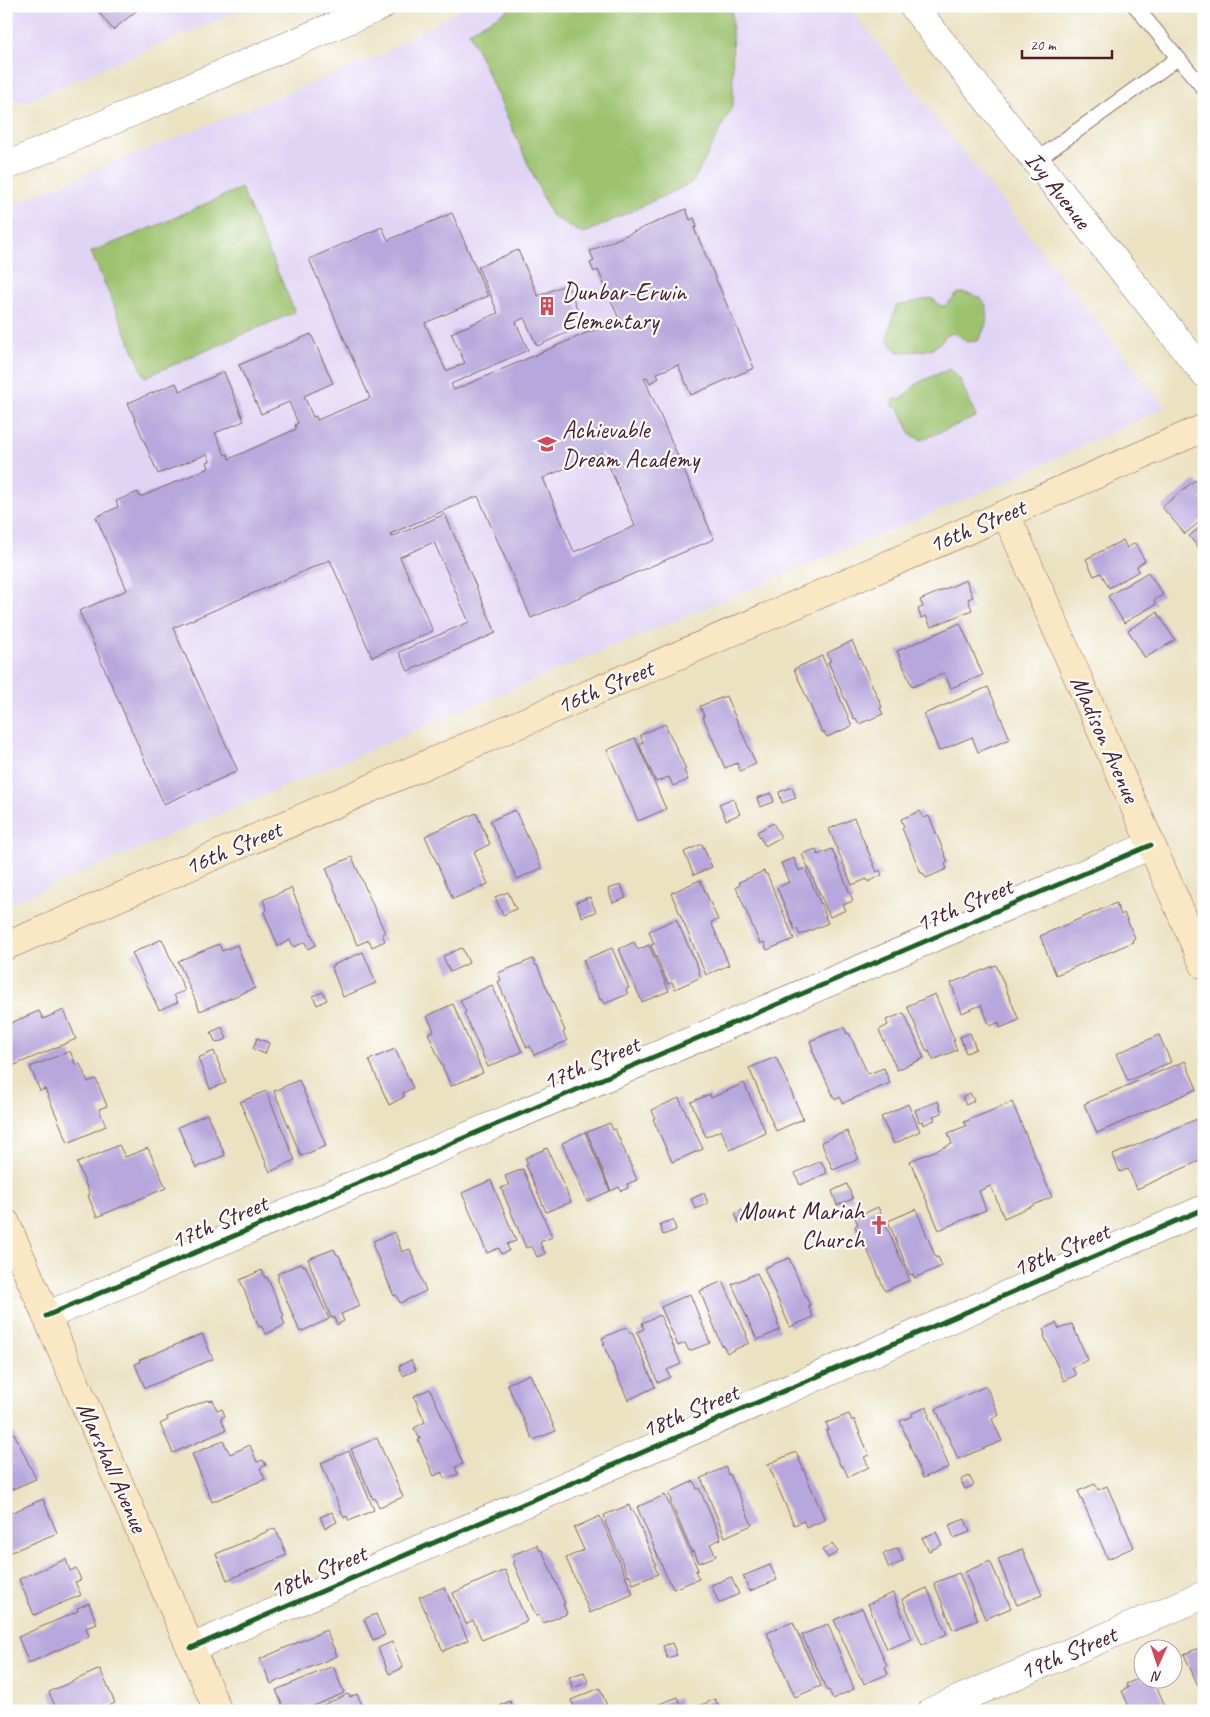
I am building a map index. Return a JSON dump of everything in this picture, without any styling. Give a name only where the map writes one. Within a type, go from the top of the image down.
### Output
[{"type":"main road","name":"16th Street","points":[[6,946],[1204,428]]},
{"type":"main road","name":"Madison Avenue","points":[[1006,514],[1204,965]]},
{"type":"main road","name":"Marshall Avenue","points":[[6,1223],[218,1711]]},
{"type":"street","points":[[6,166],[381,6]]},
{"type":"street","name":"Ivy Avenue","points":[[913,6],[1204,373]]},
{"type":"street","name":"17th Street","points":[[46,1316],[1152,845]]},
{"type":"street","name":"18th Street","points":[[191,1648],[1204,1209]]},
{"type":"street","name":"19th Street","points":[[932,1711],[1204,1595]]},
{"type":"lane","points":[[1136,6],[1204,89]]},
{"type":"lane","points":[[1035,161],[1178,58]]},
{"type":"shaded area","points":[[6,6],[250,6],[19,104],[6,89]]},
{"type":"shaded area","name":"Achievable Dream Academy","points":[[457,6],[848,6],[1165,407],[1008,481],[6,905],[6,208],[379,56],[459,10]]},
{"type":"green space","points":[[515,6],[732,6],[733,105],[693,182],[583,234],[551,215],[469,32]]},
{"type":"green space","points":[[241,188],[295,312],[145,377],[91,252],[156,226]]},
{"type":"green space","points":[[958,293],[978,297],[983,301],[986,308],[986,323],[978,341],[967,342],[954,333],[945,336],[937,346],[931,349],[897,352],[887,339],[896,306],[931,298],[941,306],[945,306]]},
{"type":"green space","points":[[949,369],[960,379],[976,417],[921,440],[911,435],[899,408],[892,406],[894,398],[900,400],[918,383]]},
{"type":"building","points":[[94,6],[142,6],[113,30]]},
{"type":"building","points":[[686,209],[690,220],[694,218],[697,227],[694,228],[754,368],[691,395],[678,365],[657,373],[659,378],[650,383],[647,377],[644,378],[714,539],[531,618],[478,496],[390,534],[392,537],[445,514],[496,633],[408,671],[399,652],[469,622],[434,542],[400,557],[433,631],[372,657],[330,560],[173,628],[238,771],[164,804],[79,611],[127,590],[96,517],[118,507],[116,501],[138,492],[140,497],[209,468],[207,462],[210,461],[207,454],[158,474],[128,403],[176,383],[180,391],[224,372],[244,421],[215,433],[225,455],[228,454],[229,459],[296,429],[295,425],[298,423],[289,402],[261,414],[239,365],[311,334],[333,383],[304,396],[313,417],[316,416],[317,420],[370,398],[309,259],[382,227],[388,240],[452,213],[488,296],[425,323],[446,371],[465,363],[451,333],[498,313],[478,267],[518,250],[538,296],[567,284],[584,325],[537,346],[524,318],[516,322],[528,350],[451,384],[454,390],[619,319],[598,270],[594,272],[590,263],[594,261],[590,251]],"holes":[[[603,452],[635,526],[574,552],[543,478]]]},
{"type":"building","points":[[1195,480],[1204,490],[1204,497],[1201,499],[1204,502],[1204,518],[1185,534],[1162,507]]},
{"type":"building","points":[[1204,524],[1204,555],[1189,536]]},
{"type":"building","points":[[1123,540],[1127,548],[1135,543],[1145,561],[1137,566],[1139,571],[1109,588],[1101,573],[1094,576],[1086,559]]},
{"type":"building","points":[[1148,572],[1163,595],[1154,600],[1156,604],[1124,623],[1108,596]]},
{"type":"building","points":[[966,580],[973,597],[968,599],[972,610],[931,627],[926,616],[921,618],[918,609],[923,607],[920,600]]},
{"type":"building","points":[[1157,612],[1175,640],[1145,658],[1128,630]]},
{"type":"building","points":[[960,623],[983,675],[951,688],[944,673],[912,687],[897,651]]},
{"type":"building","points":[[852,641],[882,707],[880,708],[883,714],[859,724],[856,718],[854,719],[828,662],[831,661],[827,653]]},
{"type":"building","points":[[822,656],[852,726],[827,737],[822,732],[794,669]]},
{"type":"building","points":[[988,687],[1010,739],[978,752],[972,737],[939,751],[924,714]]},
{"type":"building","points":[[726,696],[756,764],[740,771],[737,763],[725,768],[700,706]]},
{"type":"building","points":[[665,724],[686,769],[684,770],[688,780],[673,786],[669,777],[656,782],[639,744],[643,742],[640,735]]},
{"type":"building","points":[[635,738],[666,809],[638,821],[607,750]]},
{"type":"building","points":[[792,787],[796,798],[782,803],[779,792]]},
{"type":"building","points":[[771,793],[774,802],[760,807],[757,798]]},
{"type":"building","points":[[733,798],[740,814],[726,820],[719,804]]},
{"type":"building","points":[[515,810],[542,868],[517,879],[490,821]]},
{"type":"building","points":[[920,811],[924,818],[929,816],[948,862],[945,864],[947,869],[926,878],[921,873],[902,828],[904,827],[901,819]]},
{"type":"building","points":[[476,813],[490,844],[474,852],[488,884],[453,899],[425,836]]},
{"type":"building","points":[[854,818],[877,872],[880,870],[882,875],[868,882],[867,879],[852,885],[829,829]]},
{"type":"building","points":[[773,823],[781,837],[765,846],[757,832]]},
{"type":"building","points":[[702,844],[712,867],[694,875],[684,852]]},
{"type":"building","points":[[816,849],[818,855],[832,849],[853,901],[843,905],[846,910],[830,917],[802,854]]},
{"type":"building","points":[[352,857],[385,933],[382,934],[385,941],[372,947],[369,940],[357,945],[326,868]]},
{"type":"building","points":[[794,858],[799,871],[805,868],[828,923],[800,935],[797,929],[795,930],[777,888],[789,882],[781,863]]},
{"type":"building","points":[[764,871],[767,874],[794,939],[767,950],[764,942],[760,944],[736,887],[740,885],[739,882]]},
{"type":"building","points":[[700,880],[718,920],[711,922],[729,965],[706,975],[671,893]]},
{"type":"building","points":[[621,885],[626,898],[613,903],[608,889]]},
{"type":"building","points":[[291,888],[316,945],[308,949],[305,942],[294,947],[290,940],[278,946],[264,912],[267,910],[263,900]]},
{"type":"building","points":[[508,892],[516,909],[503,915],[495,897]]},
{"type":"building","points":[[590,897],[596,912],[582,917],[576,902]]},
{"type":"building","points":[[1116,903],[1121,915],[1124,913],[1135,938],[1132,940],[1133,942],[1056,975],[1040,936]]},
{"type":"building","points":[[676,919],[701,977],[675,989],[672,982],[668,984],[651,945],[654,944],[649,931]]},
{"type":"building","points":[[162,939],[185,991],[174,995],[178,1002],[159,1010],[132,953]]},
{"type":"building","points":[[634,942],[638,950],[649,945],[669,991],[642,1002],[619,949]]},
{"type":"building","points":[[219,944],[222,951],[237,945],[255,988],[200,1011],[178,961]]},
{"type":"building","points":[[462,948],[469,963],[450,972],[443,956]]},
{"type":"building","points":[[612,948],[629,988],[626,989],[628,994],[604,1004],[600,1000],[583,960]]},
{"type":"building","points":[[363,952],[376,983],[343,997],[331,966]]},
{"type":"building","points":[[533,959],[565,1031],[563,1032],[567,1041],[534,1055],[530,1046],[527,1048],[498,982],[501,980],[498,973]]},
{"type":"building","points":[[996,965],[1019,1020],[1000,1028],[999,1022],[990,1026],[981,1005],[962,1013],[951,983]]},
{"type":"building","points":[[492,985],[522,1052],[488,1067],[460,1000]]},
{"type":"building","points":[[323,992],[327,1000],[317,1005],[313,996]]},
{"type":"building","points":[[935,994],[957,1050],[933,1060],[929,1051],[927,1052],[907,1006]]},
{"type":"building","points":[[453,1004],[483,1073],[451,1086],[428,1033],[434,1031],[427,1016]]},
{"type":"building","points":[[64,1010],[76,1039],[8,1068],[6,1063],[6,1025],[39,1011],[43,1019]]},
{"type":"building","points":[[904,1013],[924,1058],[897,1070],[879,1030],[888,1025],[886,1020]]},
{"type":"building","points":[[222,1027],[227,1039],[216,1043],[211,1032]]},
{"type":"building","points":[[844,1027],[847,1034],[849,1033],[868,1074],[884,1068],[890,1083],[843,1103],[840,1097],[835,1100],[812,1050],[810,1041]]},
{"type":"building","points":[[970,1033],[976,1049],[966,1053],[960,1037]]},
{"type":"building","points":[[1159,1035],[1171,1062],[1128,1081],[1116,1054]]},
{"type":"building","points":[[257,1038],[269,1043],[265,1054],[253,1049]]},
{"type":"building","points":[[395,1049],[413,1088],[403,1093],[404,1097],[389,1105],[369,1060]]},
{"type":"building","points":[[70,1051],[76,1066],[80,1064],[88,1082],[96,1079],[107,1106],[99,1109],[106,1126],[68,1143],[45,1089],[40,1091],[30,1067]]},
{"type":"building","points":[[214,1051],[226,1083],[210,1089],[198,1058]]},
{"type":"building","points":[[776,1057],[803,1119],[776,1131],[749,1068]]},
{"type":"building","points":[[1185,1061],[1197,1089],[1097,1133],[1084,1104]]},
{"type":"building","points":[[299,1080],[326,1146],[301,1156],[274,1091]]},
{"type":"building","points":[[744,1083],[766,1133],[730,1150],[721,1130],[706,1137],[691,1102],[710,1094],[711,1098]]},
{"type":"building","points":[[266,1091],[295,1160],[270,1172],[240,1102]]},
{"type":"building","points":[[970,1093],[974,1101],[966,1105],[962,1097]]},
{"type":"building","points":[[679,1098],[703,1149],[672,1162],[653,1119],[655,1118],[652,1110]]},
{"type":"building","points":[[938,1101],[942,1113],[933,1116],[935,1120],[923,1125],[922,1121],[919,1122],[915,1110]]},
{"type":"building","points":[[1012,1102],[1052,1197],[1004,1218],[991,1186],[979,1191],[986,1210],[939,1230],[910,1161],[952,1144],[948,1133],[966,1126],[964,1122]]},
{"type":"building","points":[[908,1104],[920,1131],[894,1144],[881,1117]]},
{"type":"building","points":[[207,1114],[225,1155],[196,1168],[178,1127]]},
{"type":"building","points":[[1204,1116],[1204,1159],[1137,1189],[1128,1169],[1120,1172],[1113,1155]]},
{"type":"building","points":[[610,1123],[613,1130],[615,1129],[637,1180],[627,1184],[628,1188],[621,1191],[619,1187],[611,1191],[587,1132]]},
{"type":"building","points":[[847,1131],[859,1159],[833,1170],[821,1142]]},
{"type":"building","points":[[585,1132],[610,1191],[587,1201],[562,1143]]},
{"type":"building","points":[[119,1145],[125,1157],[148,1148],[166,1188],[97,1217],[77,1163]]},
{"type":"building","points":[[547,1148],[571,1202],[546,1212],[526,1165],[528,1164],[525,1158]]},
{"type":"building","points":[[821,1161],[827,1173],[800,1185],[795,1173]]},
{"type":"building","points":[[523,1169],[552,1237],[540,1242],[545,1254],[537,1257],[532,1246],[526,1248],[501,1188],[509,1185],[505,1176]]},
{"type":"building","points":[[491,1180],[516,1241],[507,1244],[509,1251],[501,1254],[499,1248],[487,1253],[462,1193]]},
{"type":"building","points":[[847,1184],[853,1199],[837,1205],[832,1191]]},
{"type":"building","points":[[704,1193],[708,1203],[696,1209],[691,1199]]},
{"type":"building","points":[[878,1207],[910,1280],[885,1291],[855,1226],[858,1224],[855,1218]]},
{"type":"building","points":[[916,1209],[936,1258],[938,1257],[942,1266],[914,1278],[913,1274],[910,1275],[888,1221]]},
{"type":"building","points":[[742,1210],[747,1219],[739,1223],[735,1214]]},
{"type":"building","points":[[673,1220],[676,1230],[663,1235],[660,1224]]},
{"type":"building","points":[[395,1232],[402,1252],[410,1249],[426,1291],[400,1303],[396,1295],[394,1296],[373,1246],[375,1245],[373,1241]]},
{"type":"building","points":[[334,1249],[337,1255],[339,1255],[360,1306],[341,1314],[344,1321],[337,1325],[334,1317],[331,1318],[308,1259]]},
{"type":"building","points":[[789,1258],[813,1317],[790,1327],[764,1268]]},
{"type":"building","points":[[302,1263],[303,1266],[305,1265],[329,1319],[300,1332],[277,1274]]},
{"type":"building","points":[[262,1270],[284,1316],[282,1317],[285,1325],[266,1334],[261,1326],[259,1327],[240,1280]]},
{"type":"building","points":[[757,1273],[778,1321],[780,1330],[757,1340],[732,1284]]},
{"type":"building","points":[[723,1281],[749,1343],[727,1353],[722,1346],[700,1291]]},
{"type":"building","points":[[690,1294],[710,1343],[689,1351],[685,1343],[678,1346],[661,1307]]},
{"type":"building","points":[[660,1315],[681,1364],[667,1370],[670,1377],[658,1383],[637,1332],[644,1329],[642,1323]]},
{"type":"building","points":[[1056,1323],[1059,1329],[1072,1324],[1088,1360],[1072,1367],[1076,1375],[1064,1381],[1044,1336],[1043,1329]]},
{"type":"building","points":[[627,1327],[632,1332],[655,1387],[628,1400],[602,1338]]},
{"type":"building","points":[[202,1334],[213,1359],[145,1388],[135,1364],[140,1362],[139,1360]]},
{"type":"building","points":[[411,1360],[416,1370],[403,1376],[399,1366]]},
{"type":"building","points":[[530,1374],[556,1431],[533,1440],[507,1384]]},
{"type":"building","points":[[986,1386],[999,1415],[992,1419],[1002,1441],[958,1459],[936,1409]]},
{"type":"building","points":[[430,1389],[463,1464],[455,1467],[458,1474],[445,1479],[442,1472],[434,1476],[414,1428],[425,1422],[414,1396]]},
{"type":"building","points":[[207,1400],[213,1400],[217,1410],[222,1409],[225,1416],[221,1418],[226,1430],[173,1453],[160,1424],[168,1420],[167,1417]]},
{"type":"building","points":[[927,1407],[928,1415],[949,1467],[923,1478],[900,1421],[913,1416],[912,1413]]},
{"type":"building","points":[[849,1414],[852,1421],[854,1419],[869,1455],[864,1457],[869,1467],[848,1477],[843,1466],[841,1467],[826,1431],[829,1430],[826,1423]]},
{"type":"building","points":[[14,1433],[36,1479],[6,1492],[6,1436]]},
{"type":"building","points":[[377,1438],[403,1497],[379,1507],[375,1498],[373,1499],[351,1449]]},
{"type":"building","points":[[223,1441],[230,1454],[250,1445],[257,1462],[263,1460],[266,1465],[260,1468],[265,1479],[212,1502],[192,1454]]},
{"type":"building","points":[[349,1451],[374,1510],[349,1521],[347,1516],[344,1518],[321,1463]]},
{"type":"building","points":[[796,1452],[825,1520],[806,1528],[804,1521],[794,1525],[768,1464]]},
{"type":"building","points":[[726,1467],[752,1525],[725,1537],[701,1478]]},
{"type":"building","points":[[969,1476],[974,1485],[965,1489],[961,1480]]},
{"type":"building","points":[[694,1481],[697,1489],[699,1488],[721,1539],[710,1544],[716,1556],[699,1563],[694,1551],[692,1552],[668,1493]]},
{"type":"building","points":[[1095,1484],[1098,1490],[1107,1486],[1134,1547],[1108,1559],[1078,1491]]},
{"type":"building","points":[[665,1495],[698,1570],[695,1571],[699,1579],[673,1589],[637,1507]]},
{"type":"building","points":[[43,1499],[57,1533],[6,1554],[6,1515]]},
{"type":"building","points":[[629,1505],[631,1511],[633,1510],[658,1574],[633,1584],[605,1522],[604,1515]]},
{"type":"building","points":[[332,1512],[337,1522],[325,1528],[320,1517]]},
{"type":"building","points":[[600,1516],[633,1594],[590,1613],[566,1558],[584,1550],[574,1528]]},
{"type":"building","points":[[965,1519],[970,1532],[954,1538],[949,1525]]},
{"type":"building","points":[[275,1528],[287,1555],[227,1580],[216,1554]]},
{"type":"building","points":[[936,1532],[942,1545],[929,1551],[922,1538]]},
{"type":"building","points":[[832,1544],[838,1552],[828,1558],[822,1550]]},
{"type":"building","points":[[537,1545],[540,1551],[542,1550],[565,1604],[563,1604],[567,1614],[543,1623],[539,1615],[536,1616],[513,1562],[515,1562],[512,1555]]},
{"type":"building","points":[[898,1548],[903,1561],[889,1568],[883,1554]]},
{"type":"building","points":[[1022,1549],[1042,1595],[1017,1605],[998,1559]]},
{"type":"building","points":[[66,1559],[70,1571],[76,1568],[81,1580],[75,1582],[81,1595],[34,1615],[19,1579]]},
{"type":"building","points":[[990,1561],[1011,1608],[985,1619],[965,1572]]},
{"type":"building","points":[[770,1565],[777,1580],[750,1591],[743,1576]]},
{"type":"building","points":[[505,1570],[527,1621],[482,1640],[473,1620],[466,1624],[453,1593]]},
{"type":"building","points":[[959,1573],[978,1620],[953,1630],[934,1583]]},
{"type":"building","points":[[731,1577],[739,1594],[719,1603],[711,1585]]},
{"type":"building","points":[[444,1587],[468,1640],[443,1651],[419,1597]]},
{"type":"building","points":[[927,1588],[947,1634],[922,1645],[902,1599]]},
{"type":"building","points":[[893,1593],[912,1639],[887,1649],[868,1604]]},
{"type":"building","points":[[89,1603],[97,1624],[86,1628],[89,1636],[29,1663],[18,1637],[78,1611],[77,1608]]},
{"type":"building","points":[[862,1608],[887,1666],[885,1667],[888,1674],[864,1684],[834,1620]]},
{"type":"building","points":[[376,1614],[385,1635],[373,1640],[364,1619]]},
{"type":"building","points":[[793,1622],[821,1686],[795,1697],[767,1633]]},
{"type":"building","points":[[828,1624],[854,1689],[833,1699],[829,1690],[827,1691],[802,1635]]},
{"type":"building","points":[[326,1630],[337,1656],[271,1684],[260,1659]]},
{"type":"building","points":[[392,1642],[403,1668],[389,1674],[378,1648]]},
{"type":"building","points":[[672,1643],[677,1655],[667,1658],[663,1646]]},
{"type":"building","points":[[1204,1646],[1204,1694],[1202,1695],[1184,1654]]},
{"type":"building","points":[[333,1666],[344,1693],[302,1711],[285,1711],[276,1690]]},
{"type":"building","points":[[100,1669],[115,1703],[99,1711],[57,1711],[49,1692]]},
{"type":"building","points":[[584,1672],[588,1682],[573,1688],[569,1677]]},
{"type":"building","points":[[1132,1681],[1132,1690],[1158,1690],[1167,1711],[1131,1711],[1122,1691],[1128,1688],[1126,1684]]},
{"type":"building","points":[[600,1688],[609,1711],[576,1711],[571,1700]]},
{"type":"building","points":[[348,1694],[350,1697],[357,1694],[365,1711],[310,1711]]},
{"type":"building","points":[[678,1697],[683,1711],[650,1711],[649,1708]]},
{"type":"building","points":[[715,1699],[720,1711],[688,1711]]},
{"type":"building","points":[[510,1701],[514,1709],[503,1711],[501,1705]]},
{"type":"cycle path","points":[[46,1316],[1151,845]]},
{"type":"cycle path","points":[[191,1648],[1204,1209]]},
{"type":"place","name":"Dunbar-Erwin Elementary","points":[[547,306]]},
{"type":"place","name":"Achievable Dream Academy","points":[[547,444]]},
{"type":"place","name":"Mount Mariah Church","points":[[879,1225]]}]
